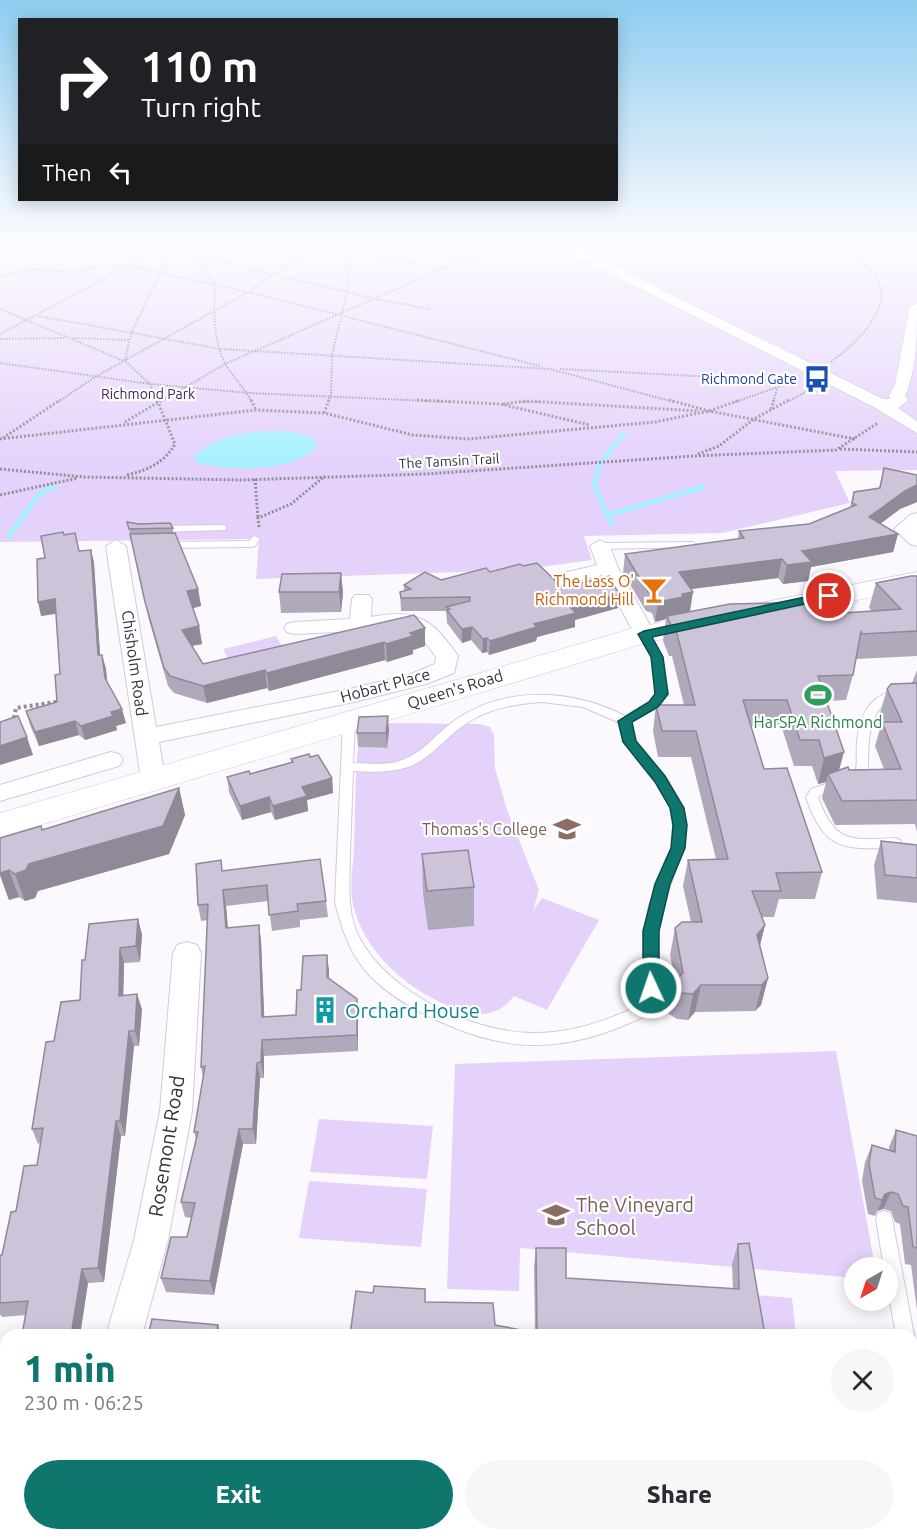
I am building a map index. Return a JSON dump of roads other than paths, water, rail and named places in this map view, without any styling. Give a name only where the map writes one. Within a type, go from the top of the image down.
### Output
[{"type":"main road","name":"Queen's Road","points":[[0,825],[644,634],[917,580]]},
{"type":"street","points":[[702,318],[819,378],[883,397],[917,414]]},
{"type":"street","points":[[883,397],[903,385],[915,318]]},
{"type":"street","points":[[883,397],[917,429]]},
{"type":"street","points":[[917,519],[903,529],[917,540]]},
{"type":"street","name":"Chisholm Road","points":[[122,546],[145,737],[153,779]]},
{"type":"street","points":[[600,546],[608,568],[644,634]]},
{"type":"street","points":[[558,580],[608,568]]},
{"type":"street","points":[[360,625],[362,599]]},
{"type":"street","name":"Hobart Place","points":[[145,737],[354,695],[418,679],[446,668],[447,656],[423,626],[396,618],[360,625],[294,628]]},
{"type":"street","points":[[0,793],[111,760]]},
{"type":"street","name":"Rosemont Road","points":[[126,1329],[151,1240],[176,1112],[187,952]]},
{"type":"lane","points":[[141,530],[226,525],[219,544]]},
{"type":"lane","points":[[151,545],[252,544],[255,539]]},
{"type":"lane","points":[[600,546],[693,545]]},
{"type":"lane","points":[[625,721],[654,704],[662,694],[657,657],[644,634]]},
{"type":"lane","points":[[895,843],[845,841],[832,836],[825,830],[818,817],[812,797],[815,792],[860,777],[862,773],[862,732],[873,706],[892,693],[917,686]]},
{"type":"lane","points":[[349,722],[342,902],[345,922],[358,949],[374,973],[395,991],[435,1014],[502,1035],[539,1039],[615,1023],[642,1011],[651,988],[651,931],[656,905],[678,848],[680,825],[677,808],[660,779],[630,742],[625,721],[595,705],[552,697],[529,699],[500,705],[469,717],[406,763],[388,767],[349,767]]},
{"type":"lane","points":[[884,1219],[904,1329]]},
{"type":"water","points":[[286,431],[307,435],[318,444],[308,454],[294,461],[261,468],[225,467],[195,462],[196,455],[205,448],[227,438],[250,433]]},
{"type":"waterway","points":[[608,515],[594,485],[600,464],[624,433]]},
{"type":"waterway","points":[[9,536],[39,494],[55,487]]},
{"type":"waterway","points":[[608,515],[703,487]]},
{"type":"waterway","points":[[608,515],[612,524]]},
{"type":"place","name":"Richmond Gate","points":[[817,379]]},
{"type":"place","name":"The Lass O' Richmond Hill","points":[[654,590]]},
{"type":"place","name":"HarSPA Richmond","points":[[818,695]]},
{"type":"place","name":"Thomas's College","points":[[567,829]]},
{"type":"place","name":"Orchard House","points":[[325,1010]]},
{"type":"place","name":"The Vineyard School","points":[[556,1215]]},
{"type":"park label","name":"Richmond Park","points":[[148,394]]}]
